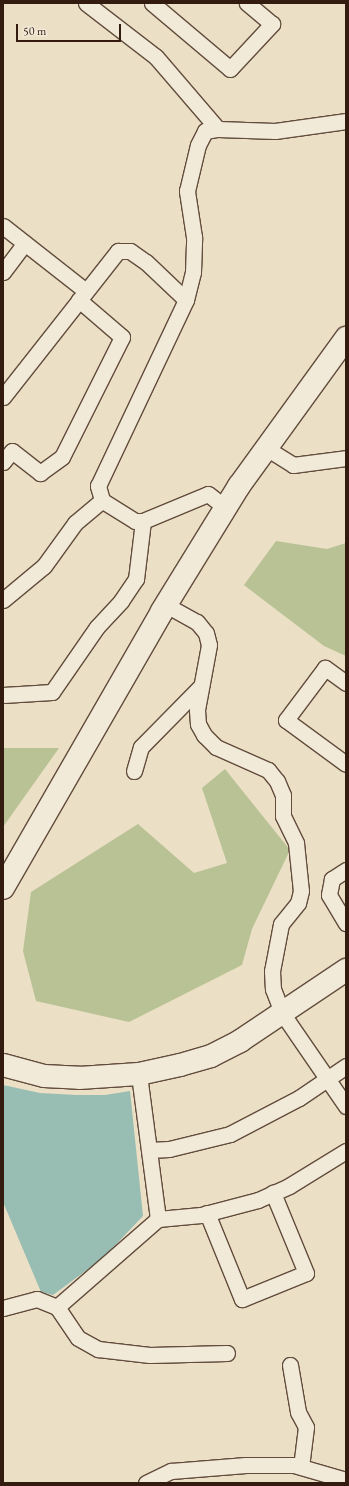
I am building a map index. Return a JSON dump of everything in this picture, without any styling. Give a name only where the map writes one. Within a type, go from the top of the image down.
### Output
[{"type":"street","points":[[86,3],[156,57],[218,130]]},
{"type":"street","points":[[152,3],[230,69],[272,24],[247,3]]},
{"type":"street","points":[[226,508],[208,494],[143,521],[135,521],[102,500],[98,486],[186,300],[193,272],[194,237],[187,191],[198,144],[205,131],[275,131],[345,120]]},
{"type":"street","points":[[3,226],[82,295],[122,337],[62,457],[40,473],[12,452],[3,462]]},
{"type":"street","points":[[3,272],[25,244]]},
{"type":"street","points":[[3,397],[118,251],[130,251],[146,262],[186,300]]},
{"type":"street","points":[[3,888],[166,605],[226,508],[266,448],[346,338]]},
{"type":"street","points":[[266,448],[293,465],[346,458]]},
{"type":"street","points":[[3,600],[44,566],[76,523],[102,500]]},
{"type":"street","points":[[3,695],[52,692],[97,627],[121,601],[136,579],[143,521]]},
{"type":"street","points":[[166,605],[197,622],[206,633],[209,645],[197,710],[198,724],[204,735],[216,747],[268,770],[277,781],[283,795],[283,816],[296,843],[301,891],[298,903],[281,924],[272,971],[273,989],[282,1013],[346,1106]]},
{"type":"street","points":[[346,683],[325,668],[286,720],[346,764]]},
{"type":"street","points":[[134,771],[141,747],[202,686]]},
{"type":"street","points":[[346,870],[332,879],[329,895],[346,922]]},
{"type":"street","points":[[3,1065],[44,1076],[79,1078],[139,1074],[211,1056],[240,1041],[346,970]]},
{"type":"street","points":[[149,1150],[169,1149],[230,1134],[267,1116],[346,1066]]},
{"type":"street","points":[[139,1074],[158,1219]]},
{"type":"street","points":[[57,1307],[158,1219],[207,1214],[258,1200],[346,1151]]},
{"type":"street","points":[[207,1214],[242,1299],[306,1273],[273,1193]]},
{"type":"street","points":[[3,1308],[37,1299],[57,1307],[78,1338],[98,1349],[150,1355],[227,1353]]},
{"type":"street","points":[[290,1365],[298,1412],[306,1427],[301,1467]]},
{"type":"street","points":[[146,1483],[171,1471],[246,1465],[301,1467],[344,1481]]},
{"type":"green space","points":[[276,541],[327,549],[346,543],[346,656],[324,646],[244,585]]},
{"type":"green space","points":[[3,748],[59,748],[3,827]]},
{"type":"green space","points":[[225,769],[290,850],[252,929],[242,965],[129,1022],[36,1001],[23,951],[31,892],[138,824],[194,873],[227,863],[202,788]]},
{"type":"water","points":[[3,1085],[40,1093],[76,1095],[105,1095],[130,1091],[143,1216],[103,1258],[53,1295],[41,1292],[3,1202]]}]
